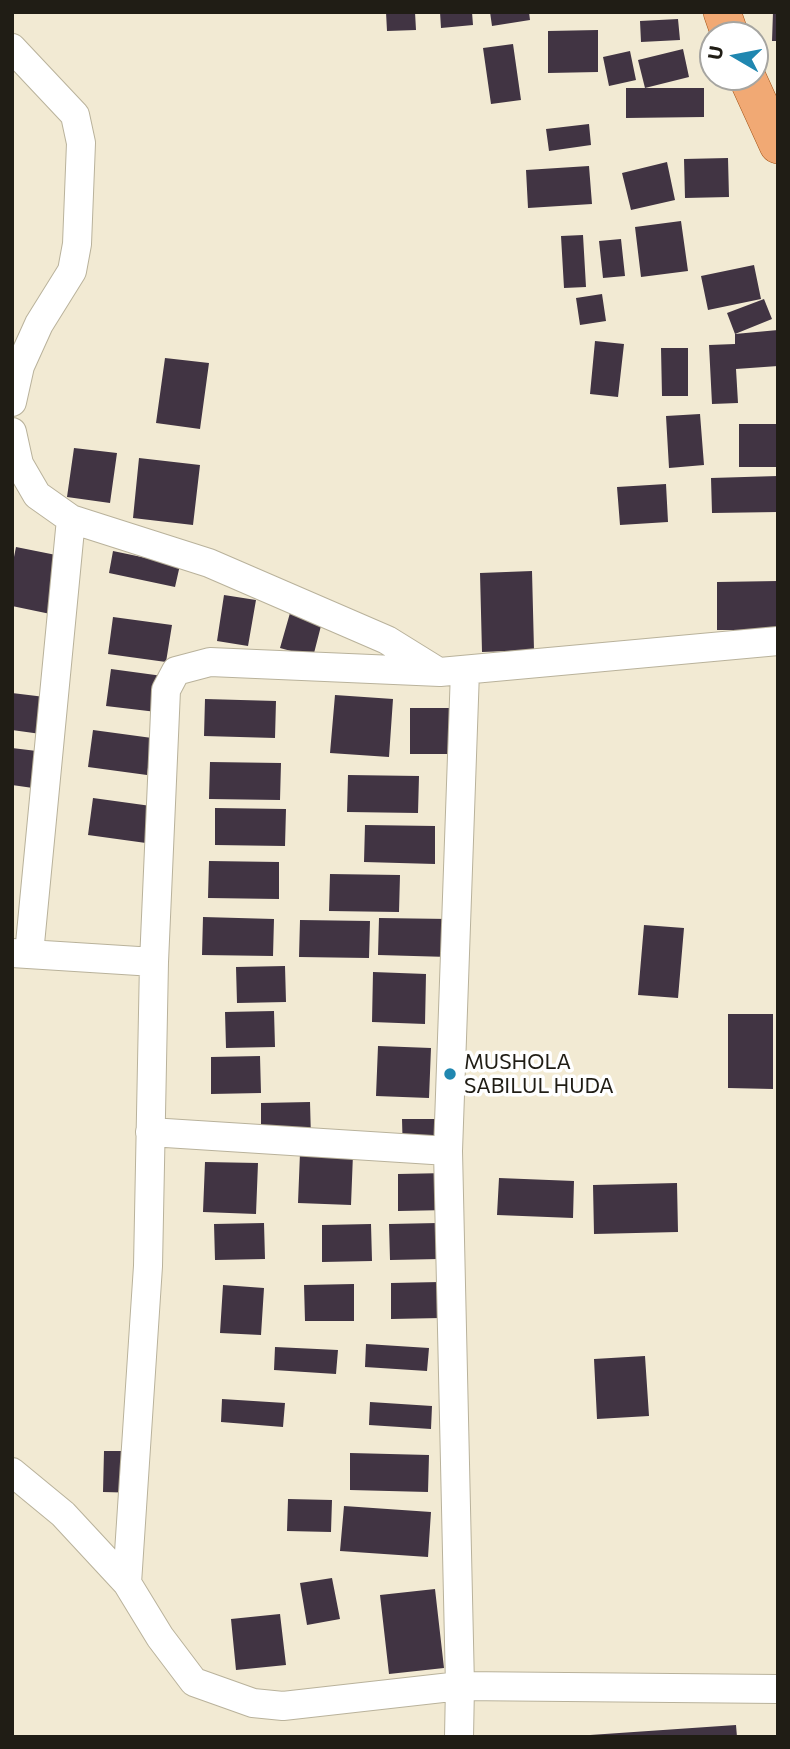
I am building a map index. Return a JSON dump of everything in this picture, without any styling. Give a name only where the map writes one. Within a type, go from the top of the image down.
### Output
[{"type":"main road","points":[[753,91],[778,145]]},
{"type":"street","points":[[12,48],[75,115],[81,143],[77,244],[72,271],[39,324],[20,366],[12,402]]},
{"type":"street","points":[[12,432],[19,464],[37,495],[71,519],[209,563],[387,639],[452,672]]},
{"type":"street","points":[[71,519],[21,953],[154,962]]},
{"type":"street","points":[[127,1583],[148,1266],[154,962],[166,690],[176,671],[210,662],[452,672],[778,641]]},
{"type":"street","points":[[452,672],[448,1151],[460,1686],[458,1737]]},
{"type":"street","points":[[150,1132],[448,1151]]},
{"type":"street","points":[[12,1472],[63,1514],[127,1583],[160,1637],[194,1682],[253,1703],[283,1706],[460,1686],[778,1689]]},
{"type":"building","points":[[386,12],[415,12],[416,30],[387,31]]},
{"type":"building","points":[[440,12],[472,12],[473,25],[441,28]]},
{"type":"building","points":[[490,12],[529,12],[530,20],[492,26]]},
{"type":"building","points":[[773,12],[778,12],[778,41],[772,41]]},
{"type":"building","points":[[678,19],[680,40],[641,42],[640,21]]},
{"type":"building","points":[[598,30],[598,72],[548,73],[548,31]]},
{"type":"building","points":[[513,44],[521,100],[491,104],[483,48]]},
{"type":"building","points":[[683,49],[689,77],[645,88],[638,60]]},
{"type":"building","points":[[630,51],[636,80],[609,86],[603,57]]},
{"type":"building","points":[[626,88],[699,88],[699,91],[704,91],[704,117],[626,118]]},
{"type":"building","points":[[589,124],[591,145],[549,151],[546,129]]},
{"type":"building","points":[[728,158],[729,197],[685,198],[684,159]]},
{"type":"building","points":[[667,162],[675,200],[631,210],[622,173]]},
{"type":"building","points":[[589,166],[592,204],[528,208],[526,170]]},
{"type":"building","points":[[681,221],[688,271],[641,277],[635,227]]},
{"type":"building","points":[[583,235],[586,287],[564,288],[561,236]]},
{"type":"building","points":[[621,239],[625,276],[603,278],[599,241]]},
{"type":"building","points":[[754,265],[761,299],[708,310],[701,276]]},
{"type":"building","points":[[602,294],[606,321],[580,325],[576,298]]},
{"type":"building","points":[[764,299],[772,319],[735,334],[727,313]]},
{"type":"building","points":[[778,330],[778,366],[736,369],[738,403],[712,404],[709,345],[735,344],[735,334]]},
{"type":"building","points":[[595,341],[624,344],[618,397],[590,394]]},
{"type":"building","points":[[661,348],[688,348],[688,396],[662,396]]},
{"type":"building","points":[[165,358],[209,363],[200,429],[156,423]]},
{"type":"building","points":[[700,414],[704,465],[669,468],[666,416]]},
{"type":"building","points":[[739,424],[778,424],[778,467],[739,467]]},
{"type":"building","points":[[74,448],[117,453],[110,503],[67,497]]},
{"type":"building","points":[[139,458],[200,465],[193,525],[133,518]]},
{"type":"building","points":[[778,476],[778,512],[712,513],[711,478]]},
{"type":"building","points":[[666,484],[668,522],[620,525],[617,487]]},
{"type":"building","points":[[16,547],[71,558],[60,616],[12,606],[12,567]]},
{"type":"building","points":[[113,551],[180,565],[175,587],[109,573]]},
{"type":"building","points":[[532,571],[534,650],[482,652],[480,573]]},
{"type":"building","points":[[778,581],[778,630],[717,630],[717,582]]},
{"type":"building","points":[[224,595],[256,600],[248,646],[217,641]]},
{"type":"building","points":[[290,613],[322,622],[313,657],[280,648]]},
{"type":"building","points":[[113,617],[172,625],[166,662],[108,654]]},
{"type":"building","points":[[111,669],[170,677],[165,713],[106,706]]},
{"type":"building","points":[[12,693],[53,698],[48,735],[12,730]]},
{"type":"building","points":[[335,695],[393,699],[389,757],[330,753]]},
{"type":"building","points":[[205,699],[276,701],[275,738],[204,736]]},
{"type":"building","points":[[410,708],[462,708],[462,754],[410,754]]},
{"type":"building","points":[[93,730],[152,738],[147,775],[88,767]]},
{"type":"building","points":[[12,748],[45,752],[40,789],[12,785]]},
{"type":"building","points":[[210,762],[281,763],[280,800],[209,799]]},
{"type":"building","points":[[348,775],[419,776],[418,813],[347,812]]},
{"type":"building","points":[[93,798],[151,806],[146,843],[88,835]]},
{"type":"building","points":[[215,808],[286,809],[285,846],[215,845]]},
{"type":"building","points":[[365,825],[435,826],[435,864],[364,862]]},
{"type":"building","points":[[209,861],[279,862],[279,899],[208,898]]},
{"type":"building","points":[[330,874],[400,875],[399,912],[329,911]]},
{"type":"building","points":[[203,917],[274,919],[273,956],[202,955]]},
{"type":"building","points":[[379,918],[449,919],[449,957],[378,955]]},
{"type":"building","points":[[300,920],[370,921],[369,958],[299,957]]},
{"type":"building","points":[[644,925],[684,928],[678,998],[638,995]]},
{"type":"building","points":[[285,966],[286,1002],[237,1003],[236,967]]},
{"type":"building","points":[[373,972],[426,974],[425,1024],[372,1022]]},
{"type":"building","points":[[274,1011],[275,1047],[226,1048],[225,1012]]},
{"type":"building","points":[[728,1014],[773,1014],[773,1089],[728,1088]]},
{"type":"building","points":[[378,1046],[431,1048],[429,1098],[376,1096]]},
{"type":"building","points":[[260,1056],[261,1093],[211,1094],[211,1057]]},
{"type":"building","points":[[310,1102],[311,1138],[261,1139],[261,1103]]},
{"type":"building","points":[[402,1119],[452,1119],[452,1155],[403,1156]]},
{"type":"building","points":[[300,1153],[353,1154],[351,1205],[298,1203]]},
{"type":"building","points":[[205,1162],[258,1163],[256,1214],[203,1212]]},
{"type":"building","points":[[447,1173],[448,1210],[398,1211],[398,1174]]},
{"type":"building","points":[[499,1178],[574,1181],[573,1218],[497,1215]]},
{"type":"building","points":[[677,1183],[678,1232],[594,1234],[593,1185]]},
{"type":"building","points":[[264,1223],[265,1259],[215,1260],[214,1224]]},
{"type":"building","points":[[438,1223],[439,1259],[390,1260],[389,1224]]},
{"type":"building","points":[[371,1224],[372,1261],[322,1262],[322,1225]]},
{"type":"building","points":[[440,1282],[441,1318],[391,1319],[391,1283]]},
{"type":"building","points":[[354,1284],[354,1321],[305,1321],[304,1285]]},
{"type":"building","points":[[223,1285],[264,1288],[261,1335],[220,1333]]},
{"type":"building","points":[[366,1344],[429,1348],[427,1371],[365,1367]]},
{"type":"building","points":[[275,1347],[338,1350],[336,1374],[274,1370]]},
{"type":"building","points":[[645,1356],[649,1416],[597,1419],[594,1359]]},
{"type":"building","points":[[222,1399],[285,1403],[283,1427],[221,1422]]},
{"type":"building","points":[[370,1402],[432,1406],[431,1429],[369,1425]]},
{"type":"building","points":[[104,1451],[144,1451],[143,1493],[103,1492]]},
{"type":"building","points":[[350,1453],[429,1455],[428,1492],[350,1490]]},
{"type":"building","points":[[288,1499],[332,1500],[331,1532],[287,1531]]},
{"type":"building","points":[[344,1506],[431,1512],[428,1557],[340,1551]]},
{"type":"building","points":[[332,1578],[340,1619],[307,1625],[300,1583]]},
{"type":"building","points":[[435,1589],[444,1668],[389,1674],[380,1595]]},
{"type":"building","points":[[280,1614],[286,1665],[236,1670],[231,1619]]},
{"type":"building","points":[[736,1725],[737,1737],[590,1735]]},
{"type":"place","name":"MUSHOLA SABILUL HUDA","points":[[450,1074]]}]
